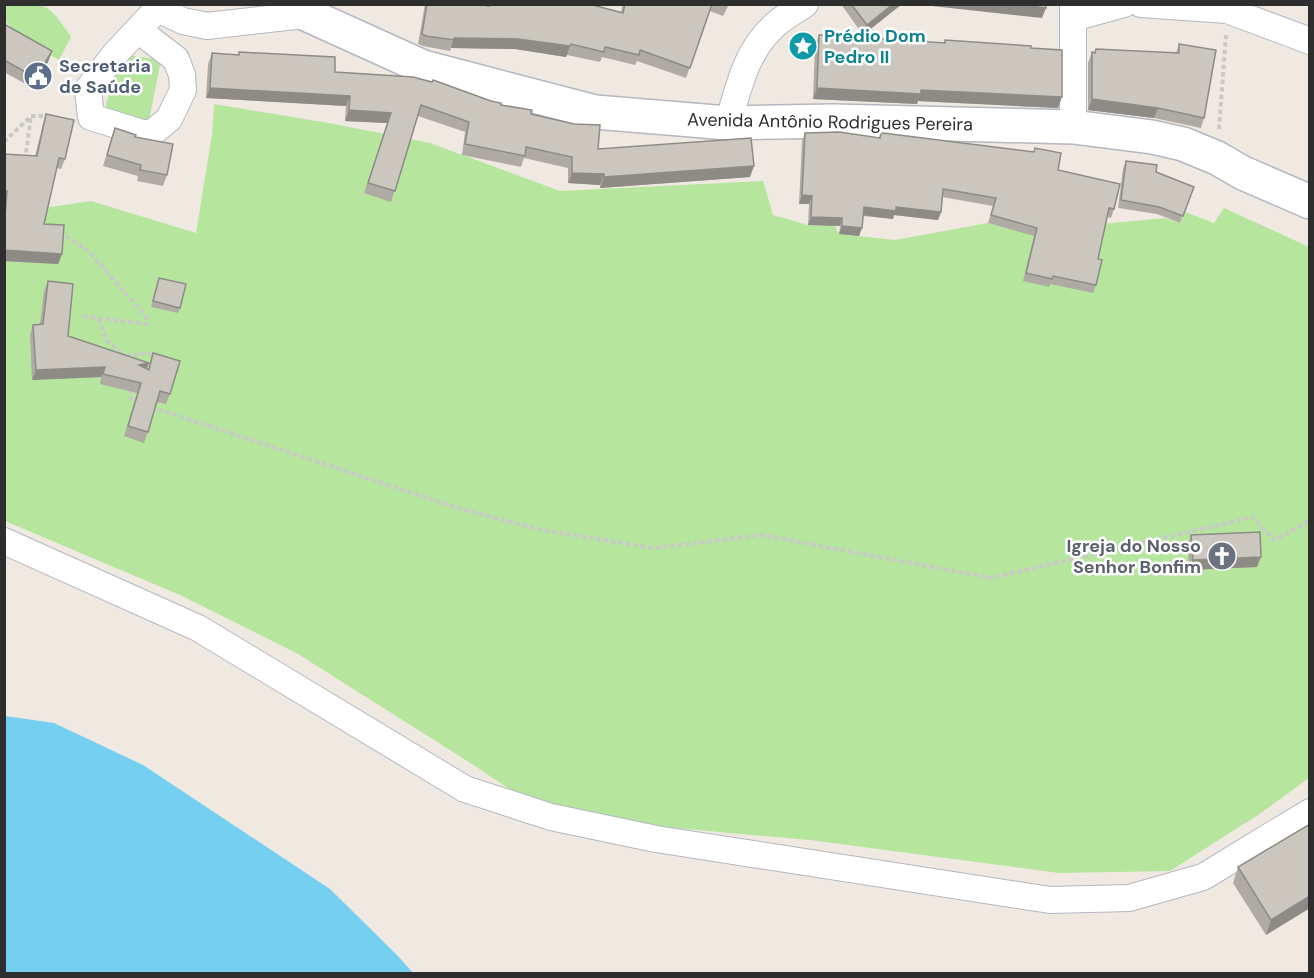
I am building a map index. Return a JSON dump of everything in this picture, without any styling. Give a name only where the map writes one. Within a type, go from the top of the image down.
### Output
[{"type":"street","points":[[728,123],[744,66],[774,26],[805,4]]},
{"type":"street","points":[[1073,127],[1073,11],[1124,4]]},
{"type":"street","points":[[1141,4],[1227,10],[1310,41]]},
{"type":"street","points":[[138,30],[176,59],[182,75],[183,90],[169,119],[153,133],[142,133],[91,117],[88,89],[115,54],[160,7],[183,21],[207,26],[294,10]]},
{"type":"street","name":"Avenida Antônio Rodrigues Pereira","points":[[294,10],[423,68],[595,112],[728,123],[833,121],[1073,127],[1152,137],[1183,144],[1310,202]]},
{"type":"street","points":[[4,541],[198,628],[465,789],[551,817],[656,839],[1050,900],[1129,898],[1203,877],[1310,812]]},
{"type":"path","points":[[1217,158],[1227,10]]},
{"type":"path","points":[[4,142],[31,116],[91,117]]},
{"type":"path","points":[[25,160],[31,116]]},
{"type":"path","points":[[58,231],[87,250],[146,316],[146,324],[80,316]]},
{"type":"path","points":[[99,319],[106,340],[132,362]]},
{"type":"path","points":[[125,356],[149,353],[163,360]]},
{"type":"path","points":[[131,381],[131,400],[461,509],[542,530],[653,548],[762,535],[991,578],[1253,517],[1274,540],[1310,521]]},
{"type":"green space","points":[[5,5],[38,5],[45,7],[56,16],[71,37],[59,60],[15,35],[8,23],[5,24]]},
{"type":"green space","points":[[121,54],[161,60],[148,125],[103,115]]},
{"type":"green space","points":[[214,104],[430,143],[560,191],[763,181],[773,215],[808,225],[835,226],[839,234],[895,240],[988,223],[1010,229],[1071,227],[1165,218],[1180,223],[1185,212],[1214,223],[1224,208],[1309,247],[1309,778],[1261,813],[1170,871],[1059,873],[810,840],[551,817],[298,654],[180,595],[5,521],[4,214],[91,201],[196,233],[212,135]]},
{"type":"water","points":[[5,716],[54,723],[143,765],[330,889],[413,973],[5,973]]},
{"type":"building","points":[[427,4],[489,6],[489,4],[589,4],[623,13],[625,4],[712,4],[690,68],[640,50],[639,55],[605,47],[604,52],[571,44],[570,46],[518,39],[454,38],[454,40],[426,36],[422,34]]},
{"type":"building","points":[[851,4],[893,4],[867,25]]},
{"type":"building","points":[[1016,4],[1046,4],[1046,8]]},
{"type":"building","points":[[4,24],[52,51],[36,78],[4,60]]},
{"type":"building","points":[[819,35],[945,43],[945,40],[1062,50],[1062,97],[921,90],[921,94],[817,88]]},
{"type":"building","points":[[1179,44],[1216,50],[1204,118],[1158,108],[1092,99],[1092,52],[1095,53],[1096,49],[1179,53]]},
{"type":"building","points":[[239,52],[335,57],[335,72],[413,77],[432,82],[433,80],[501,103],[501,105],[532,110],[531,114],[574,124],[600,125],[598,149],[751,138],[754,166],[604,177],[604,174],[572,173],[572,157],[526,147],[525,156],[465,144],[469,122],[421,105],[395,191],[368,183],[391,113],[349,110],[350,96],[210,88],[212,53],[239,55]]},
{"type":"building","points":[[46,114],[74,120],[65,159],[59,158],[44,224],[64,225],[62,254],[4,250],[7,191],[4,192],[4,154],[37,156]]},
{"type":"building","points":[[115,128],[136,135],[135,137],[173,144],[167,175],[140,170],[141,165],[107,155]]},
{"type":"building","points":[[839,132],[880,138],[883,133],[1034,152],[1035,148],[1061,153],[1058,170],[1120,184],[1114,209],[1109,208],[1098,259],[1102,260],[1096,285],[1026,273],[1037,228],[991,215],[996,198],[943,189],[941,212],[896,207],[896,211],[864,207],[862,228],[842,226],[842,218],[811,217],[812,196],[802,195],[805,133]]},
{"type":"building","points":[[1126,161],[1157,165],[1156,172],[1194,187],[1183,216],[1159,207],[1121,200]]},
{"type":"building","points":[[159,278],[186,284],[180,308],[153,301]]},
{"type":"building","points":[[48,281],[73,284],[68,336],[149,363],[139,365],[149,370],[153,353],[180,361],[170,394],[160,391],[148,432],[128,426],[141,383],[103,374],[105,367],[36,370],[33,325],[43,324]]},
{"type":"building","points":[[1260,532],[1261,557],[1193,560],[1191,535]]},
{"type":"building","points":[[1310,824],[1310,896],[1271,920],[1238,867]]},
{"type":"place","name":"Prédio Dom Pedro II","points":[[803,46]]},
{"type":"place","name":"Secretaria de Saúde","points":[[38,76]]},
{"type":"place","name":"Igreja do Nosso Senhor Bonfim","points":[[1222,556]]}]
